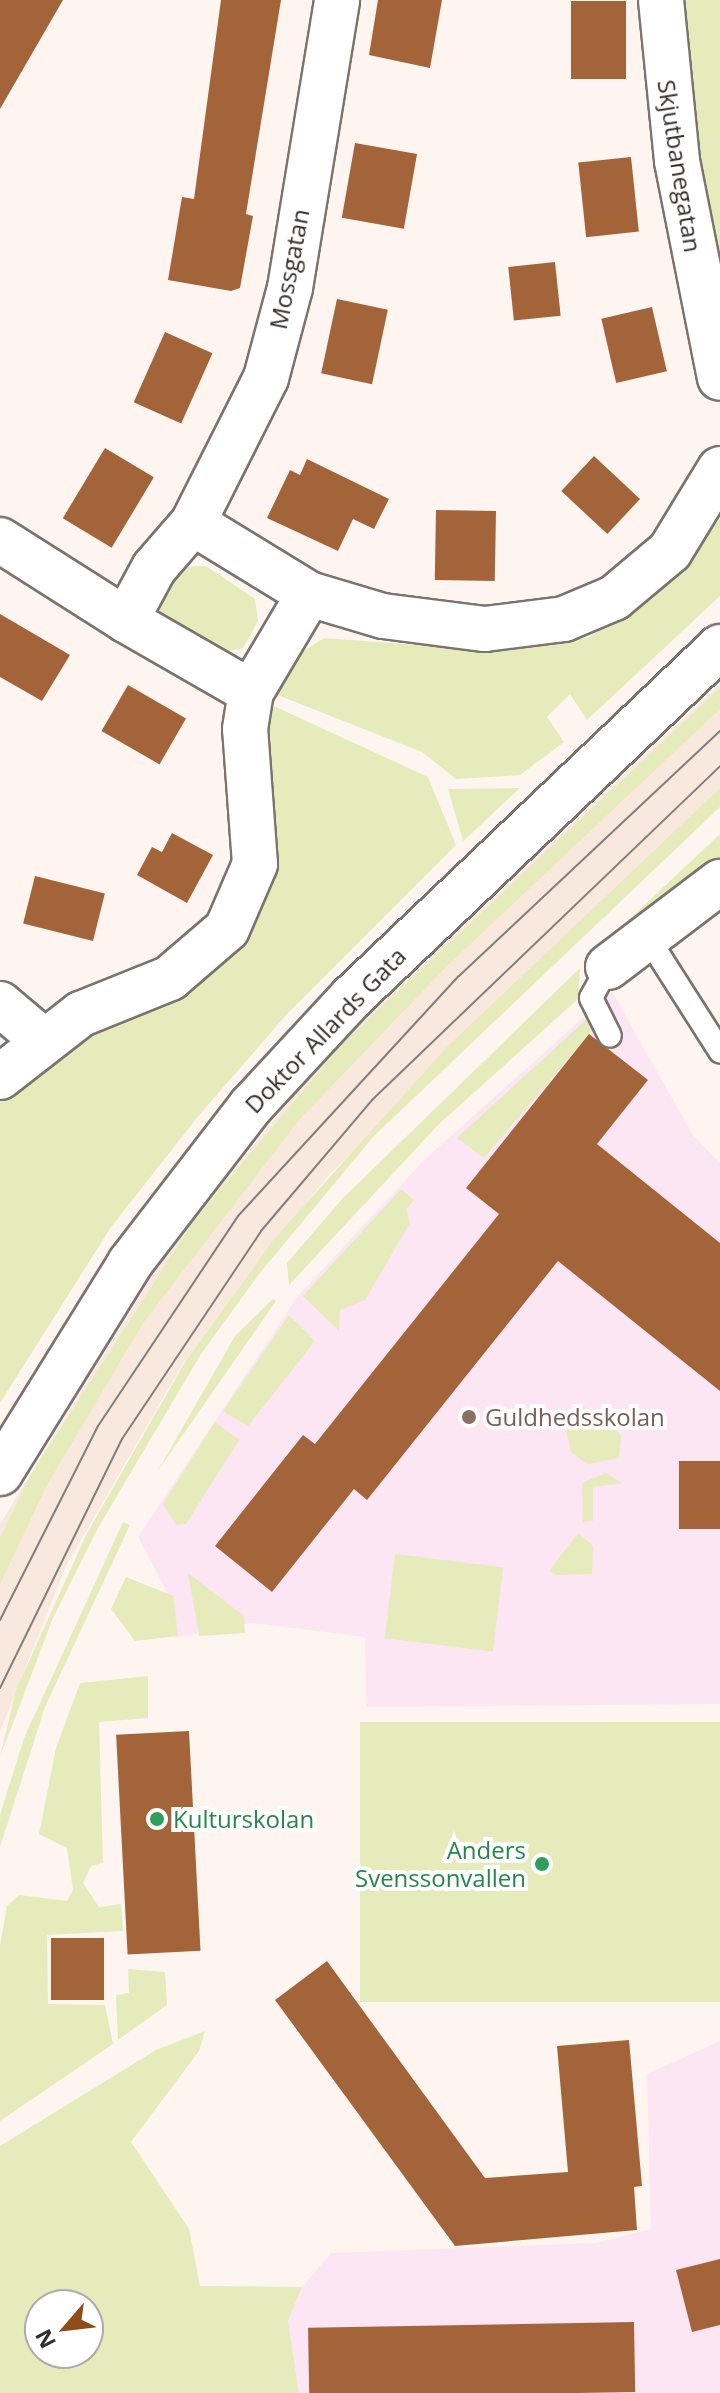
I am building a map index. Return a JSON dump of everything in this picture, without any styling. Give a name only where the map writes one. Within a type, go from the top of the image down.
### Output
[{"type":"street","name":"Mossgatan","points":[[126,620],[154,568],[193,523],[266,378],[290,288],[337,0]]},
{"type":"street","name":"Skjutbanegatan","points":[[661,0],[677,161],[720,378]]},
{"type":"street","points":[[193,523],[309,594],[383,616],[485,629],[564,619],[614,598],[661,561],[697,516],[720,469]]},
{"type":"street","points":[[0,540],[126,620],[251,692]]},
{"type":"street","points":[[0,1077],[81,1014],[170,978],[227,929],[245,900],[257,837],[245,729],[251,692],[309,594]]},
{"type":"street","name":"Doktor Allards Gata","points":[[0,1473],[130,1263],[251,1106],[352,997],[720,647]]},
{"type":"street","points":[[608,967],[646,935],[720,882]]},
{"type":"street","points":[[0,1004],[19,1012],[44,1041]]},
{"type":"lane","points":[[646,935],[720,1051]]},
{"type":"lane","points":[[608,967],[591,998],[610,1036]]},
{"type":"shaded area","points":[[720,684],[720,799],[330,1174],[252,1269],[181,1367],[66,1566],[0,1732],[0,1524],[165,1255],[326,1056]]},
{"type":"shaded area","name":"Guldhedsskolan","points":[[612,992],[693,1135],[720,1163],[720,1704],[366,1707],[365,1637],[251,1623],[175,1638],[169,1596],[138,1537],[297,1297],[425,1159]]},
{"type":"shaded area","points":[[720,2041],[720,2393],[299,2393],[288,2321],[302,2287],[331,2253],[596,2243],[651,2229],[647,2074]]},
{"type":"green space","points":[[685,0],[720,0],[720,255],[694,169],[684,100]]},
{"type":"green space","points":[[720,519],[720,596],[587,720],[570,694],[547,717],[564,742],[520,775],[456,779],[422,752],[270,692],[289,660],[324,638],[485,650],[587,638],[652,599]]},
{"type":"green space","points":[[206,566],[255,599],[258,621],[243,648],[218,653],[160,615],[161,585],[180,567]]},
{"type":"green space","points":[[720,688],[720,709],[446,967],[299,1120],[143,1323],[47,1485],[0,1584],[0,1538],[30,1476],[193,1222],[344,1042]]},
{"type":"green space","points":[[265,702],[428,777],[456,845],[287,1014],[200,1114],[111,1227],[0,1403],[0,1083],[240,929]]},
{"type":"green space","points":[[520,788],[473,832],[463,841],[448,789]]},
{"type":"green space","points":[[720,788],[720,807],[374,1136],[259,1274],[201,1354],[98,1528],[53,1618],[0,1757],[16,1690],[86,1535],[185,1362],[274,1239],[447,1047]]},
{"type":"green space","points":[[720,834],[720,862],[621,927]]},
{"type":"green space","points":[[580,968],[578,999],[439,1124],[289,1285],[287,1263],[343,1198]]},
{"type":"green space","points":[[588,1018],[592,1031],[484,1158],[457,1138]]},
{"type":"green space","points":[[401,1189],[414,1200],[406,1209],[410,1223],[365,1300],[340,1310],[339,1331],[303,1296]]},
{"type":"green space","points":[[273,1299],[276,1301],[157,1472],[235,1336]]},
{"type":"green space","points":[[289,1315],[315,1341],[248,1426],[223,1411]]},
{"type":"green space","points":[[582,1406],[610,1421],[621,1436],[619,1458],[587,1464],[571,1452],[563,1415]]},
{"type":"green space","points":[[215,1422],[239,1440],[186,1524],[176,1525],[163,1504]]},
{"type":"green space","points":[[606,1473],[622,1483],[593,1487],[593,1521],[583,1522],[582,1483]]},
{"type":"green space","points":[[123,1522],[130,1525],[45,1707],[0,1847],[0,1815],[24,1738]]},
{"type":"green space","points":[[578,1533],[593,1546],[592,1574],[555,1575],[549,1571]]},
{"type":"green space","points":[[395,1554],[503,1567],[493,1652],[385,1638]]},
{"type":"green space","points":[[188,1573],[244,1616],[245,1633],[199,1636]]},
{"type":"green space","points":[[126,1577],[173,1596],[178,1636],[135,1641],[111,1609]]},
{"type":"green space","points":[[148,1676],[148,1718],[99,1722],[103,1863],[91,1866],[83,1883],[99,1907],[121,1904],[123,1931],[47,1935],[48,2004],[105,2005],[113,2044],[0,2121],[0,1946],[7,1906],[19,1895],[67,1901],[73,1890],[67,1848],[39,1834],[56,1748],[80,1683]]},
{"type":"green space","name":"Anders Svenssonvallen","points":[[360,1722],[720,1722],[720,2002],[360,2002]]},
{"type":"green space","points":[[128,1969],[165,1972],[167,2005],[118,2040],[116,1995],[129,1993]]},
{"type":"green space","points":[[205,2031],[199,2051],[131,2142],[189,2229],[200,2286],[302,2287],[288,2321],[299,2393],[0,2393],[0,2146],[156,2050]]},
{"type":"building","points":[[0,0],[63,0],[0,109]]},
{"type":"building","points":[[221,0],[281,0],[246,214],[253,216],[240,288],[231,291],[168,280],[182,197],[194,199]]},
{"type":"building","points":[[378,0],[442,0],[430,68],[369,55]]},
{"type":"building","points":[[571,1],[626,1],[626,79],[571,79]]},
{"type":"building","points":[[355,143],[417,154],[404,229],[342,218]]},
{"type":"building","points":[[631,157],[639,232],[586,237],[578,163]]},
{"type":"building","points":[[555,262],[561,316],[514,321],[508,267]]},
{"type":"building","points":[[337,299],[388,310],[372,384],[321,373]]},
{"type":"building","points":[[652,307],[667,371],[616,383],[601,319]]},
{"type":"building","points":[[165,332],[213,353],[181,423],[134,402]]},
{"type":"building","points":[[105,448],[154,477],[112,548],[63,518]]},
{"type":"building","points":[[594,456],[640,499],[607,534],[561,491]]},
{"type":"building","points":[[307,459],[389,499],[374,529],[353,519],[338,551],[267,518],[290,470],[300,475]]},
{"type":"building","points":[[436,510],[496,511],[495,581],[435,580]]},
{"type":"building","points":[[0,614],[70,655],[42,701],[0,677]]},
{"type":"building","points":[[128,685],[186,718],[160,764],[102,731]]},
{"type":"building","points":[[172,833],[213,855],[187,903],[137,875],[152,847],[162,852]]},
{"type":"building","points":[[35,876],[105,893],[93,941],[23,924]]},
{"type":"building","points":[[589,1034],[648,1080],[597,1144],[720,1243],[720,1391],[558,1261],[367,1500],[354,1489],[272,1592],[215,1546],[303,1435],[315,1444],[499,1214],[466,1188]]},
{"type":"building","points":[[679,1461],[720,1461],[720,1529],[679,1529]]},
{"type":"building","name":"Kulturskolan","points":[[189,1731],[201,1951],[128,1955],[116,1735]]},
{"type":"building","points":[[51,1938],[104,1938],[104,2000],[51,2000]]},
{"type":"building","points":[[327,1961],[485,2178],[568,2172],[557,2046],[629,2040],[642,2186],[634,2187],[637,2230],[455,2246],[275,2000]]},
{"type":"building","points":[[720,2259],[720,2325],[692,2332],[676,2270]]},
{"type":"building","points":[[634,2322],[635,2392],[309,2393],[308,2328]]},
{"type":"tram line","points":[[0,1620],[98,1426],[238,1216],[459,976],[720,731]]},
{"type":"tram line","points":[[0,1688],[122,1439],[261,1231],[372,1100],[720,766]]},
{"type":"place","name":"Guldhedsskolan","points":[[469,1417]]},
{"type":"place","name":"Kulturskolan","points":[[157,1819]]},
{"type":"place","name":"Anders Svenssonvallen","points":[[542,1864]]}]
